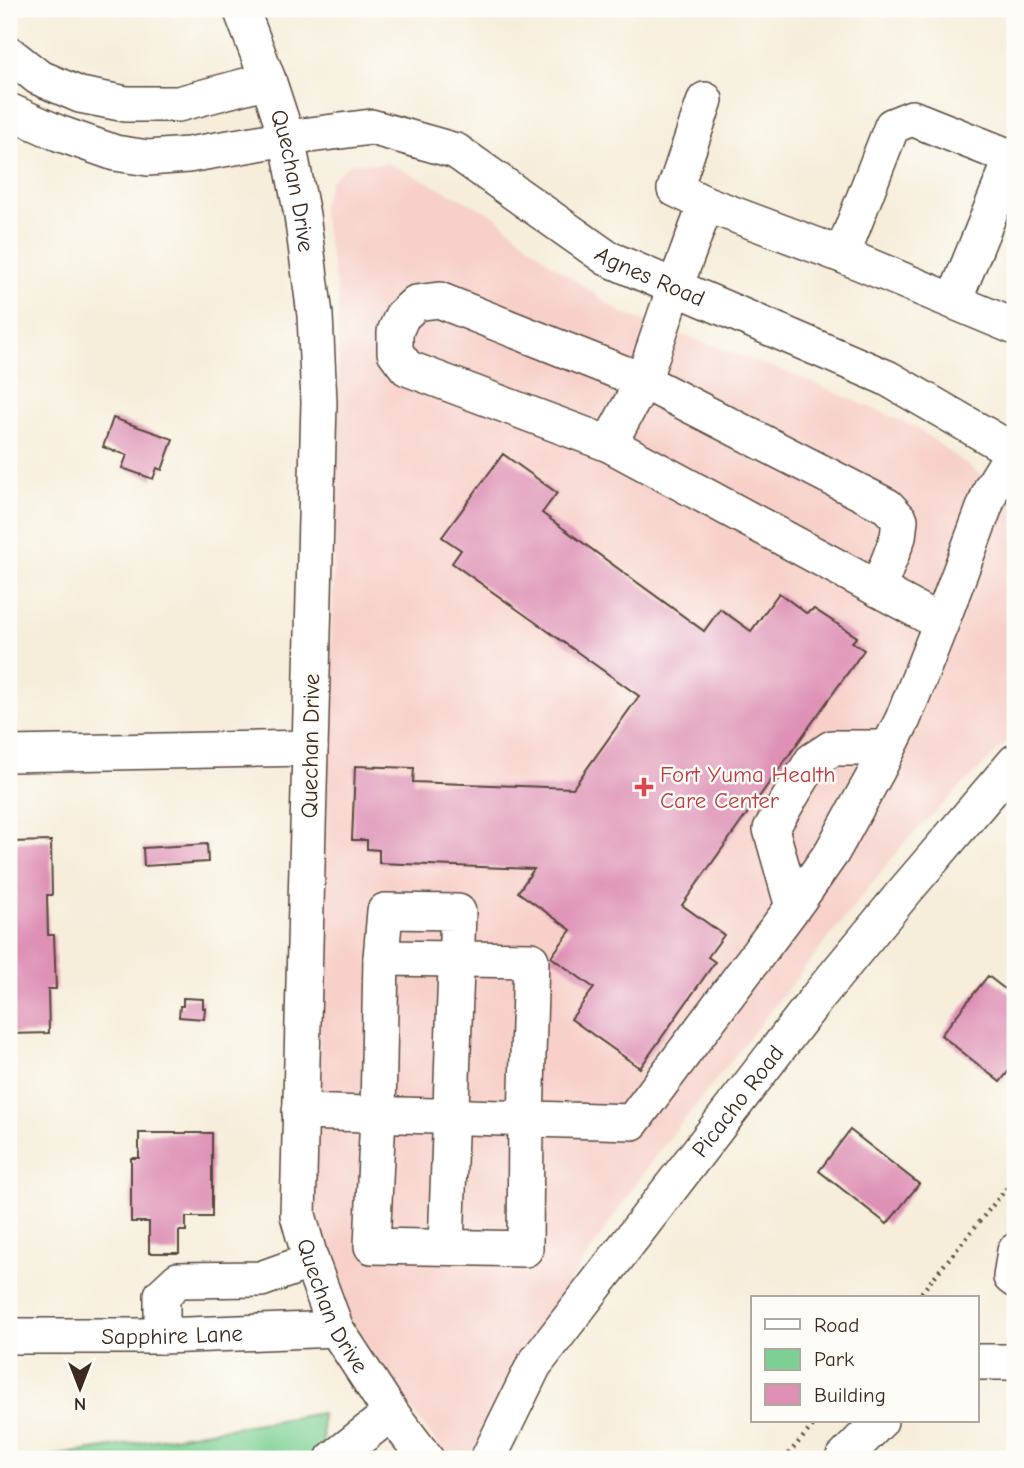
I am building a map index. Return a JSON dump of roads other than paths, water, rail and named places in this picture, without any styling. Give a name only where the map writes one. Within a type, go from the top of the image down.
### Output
[{"type":"street","name":"Quechan Drive","points":[[241,9],[287,138],[302,215],[315,315],[318,390],[298,1215],[311,1261],[336,1329],[391,1413],[426,1459]]},
{"type":"street","points":[[9,54],[38,77],[80,95],[126,104],[178,104],[268,80]]},
{"type":"street","points":[[705,100],[675,189],[706,204],[842,255],[1015,327]]},
{"type":"street","name":"Agnes Road","points":[[9,111],[58,133],[115,153],[148,158],[188,155],[371,127],[456,151],[607,258],[887,378],[1015,451]]},
{"type":"street","points":[[842,255],[892,126],[912,118],[1013,158],[954,301]]},
{"type":"street","points":[[609,443],[643,381],[706,204]]},
{"type":"street","points":[[878,589],[898,537],[900,520],[887,506],[643,381],[439,300],[416,303],[402,316],[395,332],[395,352],[407,368],[609,443],[878,589],[941,623]]},
{"type":"street","points":[[300,1112],[632,1122],[832,852],[903,719],[992,487],[1015,451]]},
{"type":"street","points":[[9,754],[310,748]]},
{"type":"street","points":[[793,907],[771,829],[812,761],[832,748],[888,748]]},
{"type":"street","name":"Picacho Road","points":[[488,1459],[534,1365],[820,994],[1015,762]]},
{"type":"street","points":[[381,958],[457,959],[531,960],[525,1249],[372,1246],[381,958],[385,911],[458,912],[457,959],[452,1116],[446,1247]]},
{"type":"street","points":[[1015,1251],[1011,1277],[1015,1280]]},
{"type":"street","points":[[162,1336],[162,1295],[178,1280],[261,1279],[311,1261]]},
{"type":"street","name":"Sapphire Lane","points":[[9,1336],[162,1336],[336,1329]]},
{"type":"street","points":[[978,1362],[1015,1362]]},
{"type":"street","points":[[333,1459],[391,1413]]},
{"type":"street","points":[[843,1459],[879,1422]]},
{"type":"place","name":"Fort Yuma Health Care Center","points":[[644,787]]}]
